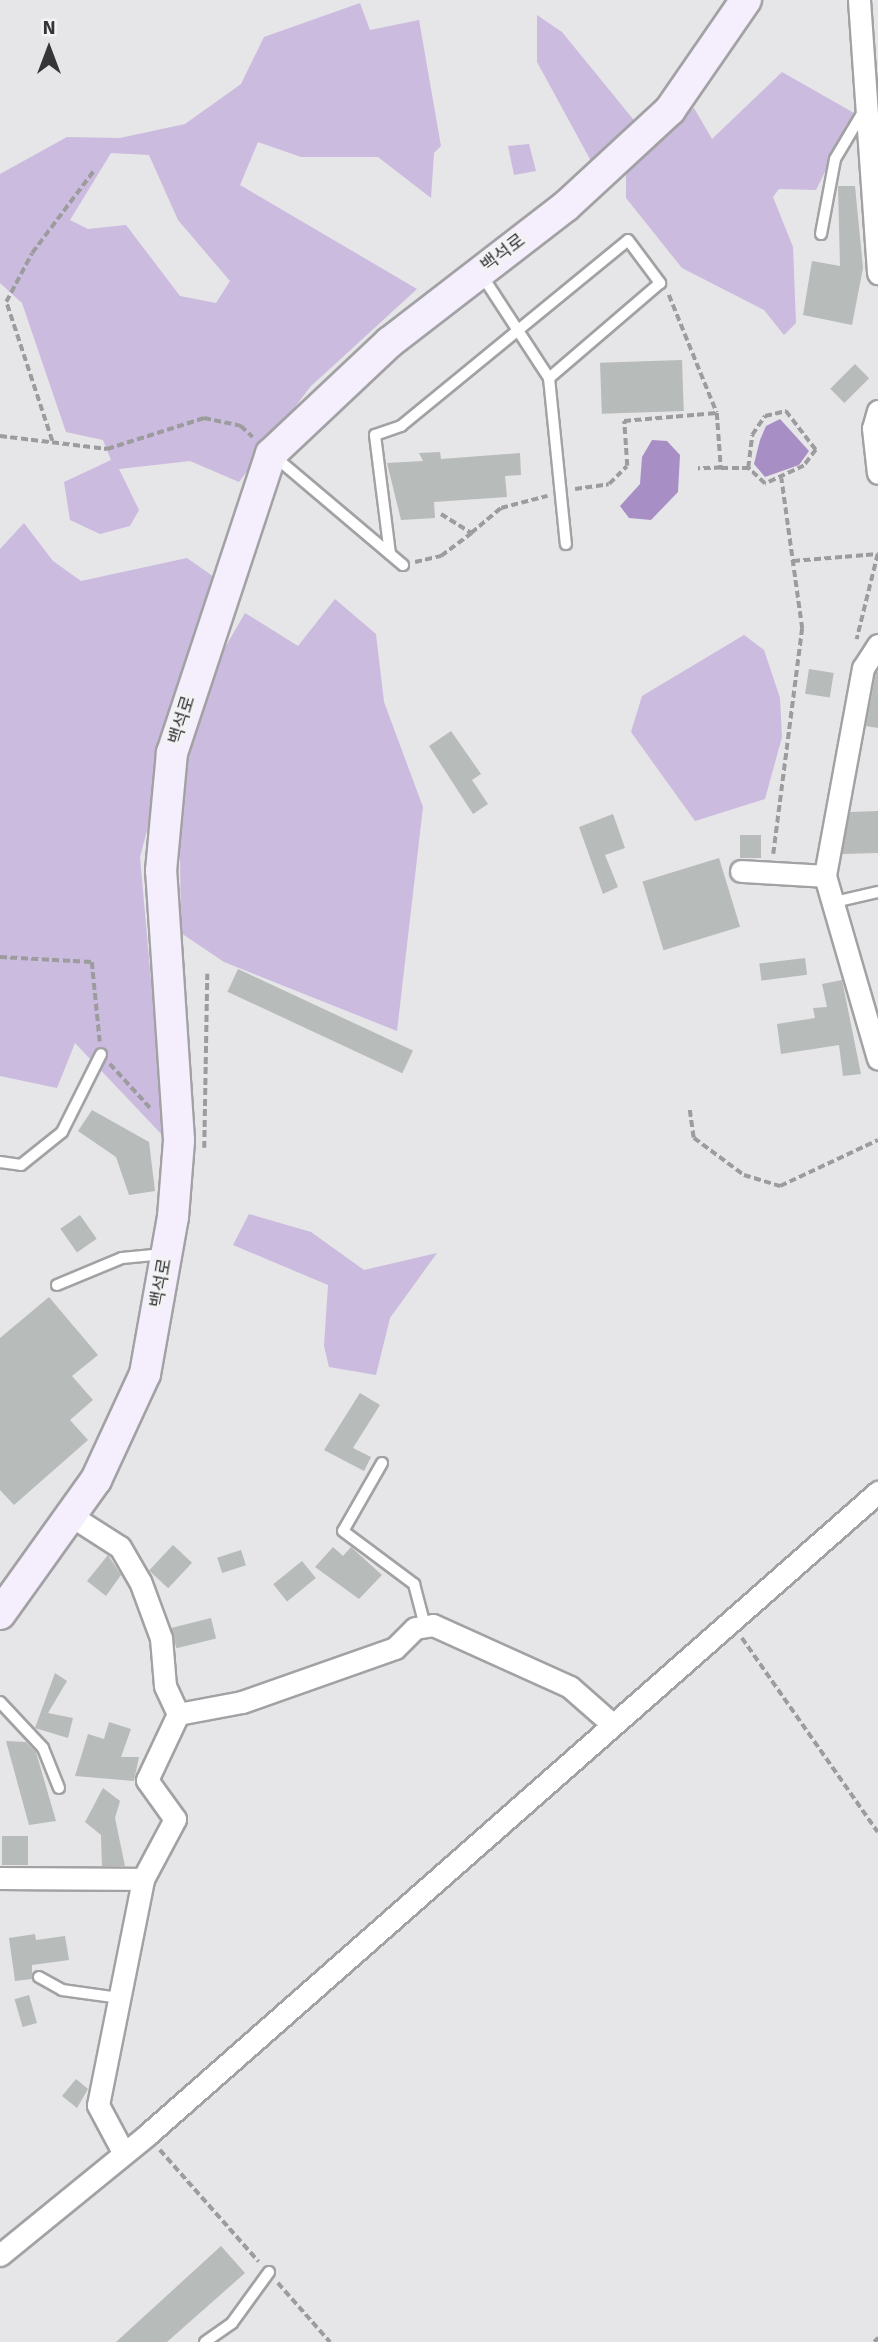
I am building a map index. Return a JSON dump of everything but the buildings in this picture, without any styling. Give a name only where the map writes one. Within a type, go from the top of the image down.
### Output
[{"type":"street","name":"백석로","points":[[1,1610],[70,1515],[123,1429],[145,1374],[188,1150],[161,871],[172,753],[271,454],[390,342],[566,206],[670,110],[746,0]]},
{"type":"street","points":[[859,0],[864,110],[878,273]]},
{"type":"street","points":[[878,411],[873,428],[878,473]]},
{"type":"street","points":[[878,645],[863,668],[825,876],[830,904],[878,1058]]},
{"type":"street","points":[[741,871],[825,876]]},
{"type":"street","points":[[0,2255],[122,2150],[147,2135],[729,1619],[878,1492]]},
{"type":"street","points":[[70,1515],[120,1547],[140,1581],[161,1638],[165,1686],[178,1714]]},
{"type":"street","points":[[0,1576],[50,1544]]},
{"type":"street","points":[[178,1714],[242,1702],[395,1648],[415,1628],[425,1626],[570,1687],[611,1723]]},
{"type":"street","points":[[122,2150],[98,2105],[143,1879],[175,1819],[147,1780],[178,1714]]},
{"type":"street","points":[[0,1878],[143,1879]]},
{"type":"lane","points":[[821,234],[835,159],[864,110]]},
{"type":"lane","points":[[390,554],[375,435],[401,426],[520,334],[628,240],[660,282],[549,378]]},
{"type":"lane","points":[[479,272],[549,378],[566,544]]},
{"type":"lane","points":[[271,454],[403,565]]},
{"type":"lane","points":[[830,904],[878,892]]},
{"type":"lane","points":[[0,1163],[21,1166],[62,1132],[102,1054]]},
{"type":"lane","points":[[57,1285],[122,1258],[167,1253]]},
{"type":"lane","points":[[382,1462],[343,1531],[414,1584],[425,1626]]},
{"type":"lane","points":[[0,1702],[43,1748],[59,1788]]},
{"type":"lane","points":[[39,1977],[62,1990],[120,1998]]},
{"type":"lane","points":[[205,2342],[232,2323],[269,2272]]},
{"type":"path","points":[[51,441],[6,302],[32,253],[95,169]]},
{"type":"path","points":[[660,282],[679,308],[716,413],[722,468]]},
{"type":"path","points":[[698,469],[748,468],[765,484],[804,466],[816,450],[786,411],[765,416],[752,435],[748,468]]},
{"type":"path","points":[[403,565],[440,556],[500,508],[561,492],[609,484],[627,466],[624,421],[716,413]]},
{"type":"path","points":[[0,436],[107,449],[204,418],[241,426],[271,454]]},
{"type":"path","points":[[781,478],[802,629],[773,856],[785,858]]},
{"type":"path","points":[[441,514],[471,533]]},
{"type":"path","points":[[793,561],[878,554],[855,649]]},
{"type":"path","points":[[0,957],[92,962],[102,1054],[188,1150],[209,1138],[207,974]]},
{"type":"path","points":[[690,1110],[694,1138],[744,1175],[780,1186],[878,1140]]},
{"type":"path","points":[[729,1619],[878,1832]]},
{"type":"path","points":[[147,2135],[330,2342]]},
{"type":"shaded area","points":[[360,3],[370,30],[419,20],[441,146],[434,153],[431,198],[378,157],[301,157],[258,142],[240,185],[417,289],[310,387],[239,482],[190,461],[119,469],[139,510],[130,526],[100,534],[70,520],[64,482],[111,460],[103,440],[66,432],[22,303],[0,283],[0,174],[67,137],[120,138],[185,124],[241,84],[264,37]],"holes":[[[111,153],[149,155],[178,220],[230,281],[216,303],[180,296],[126,225],[88,229],[70,220]]]},
{"type":"shaded area","points":[[537,15],[562,32],[637,124],[591,161],[537,62]]},
{"type":"shaded area","points":[[782,72],[854,113],[816,190],[779,189],[773,197],[793,247],[796,323],[784,335],[764,310],[682,268],[626,198],[626,166],[694,108],[712,139]]},
{"type":"shaded area","points":[[529,144],[536,171],[514,175],[508,146]]},
{"type":"shaded area","points":[[780,419],[809,451],[799,465],[765,477],[754,464],[760,440],[766,426]]},
{"type":"shaded area","points":[[652,440],[667,441],[680,455],[678,492],[651,520],[629,518],[620,506],[640,484],[642,457]]},
{"type":"shaded area","points":[[24,523],[53,561],[81,581],[187,558],[214,577],[140,857],[165,1138],[75,1043],[57,1088],[0,1076],[0,549]]},
{"type":"shaded area","points":[[335,599],[376,634],[384,702],[423,807],[397,1031],[224,962],[181,933],[179,782],[212,670],[245,613],[298,646]]},
{"type":"shaded area","points":[[744,635],[764,650],[780,698],[782,737],[765,799],[695,821],[631,732],[642,696]]},
{"type":"shaded area","points":[[249,1214],[311,1232],[364,1270],[437,1253],[390,1318],[376,1375],[329,1367],[324,1346],[328,1285],[233,1245]]}]
